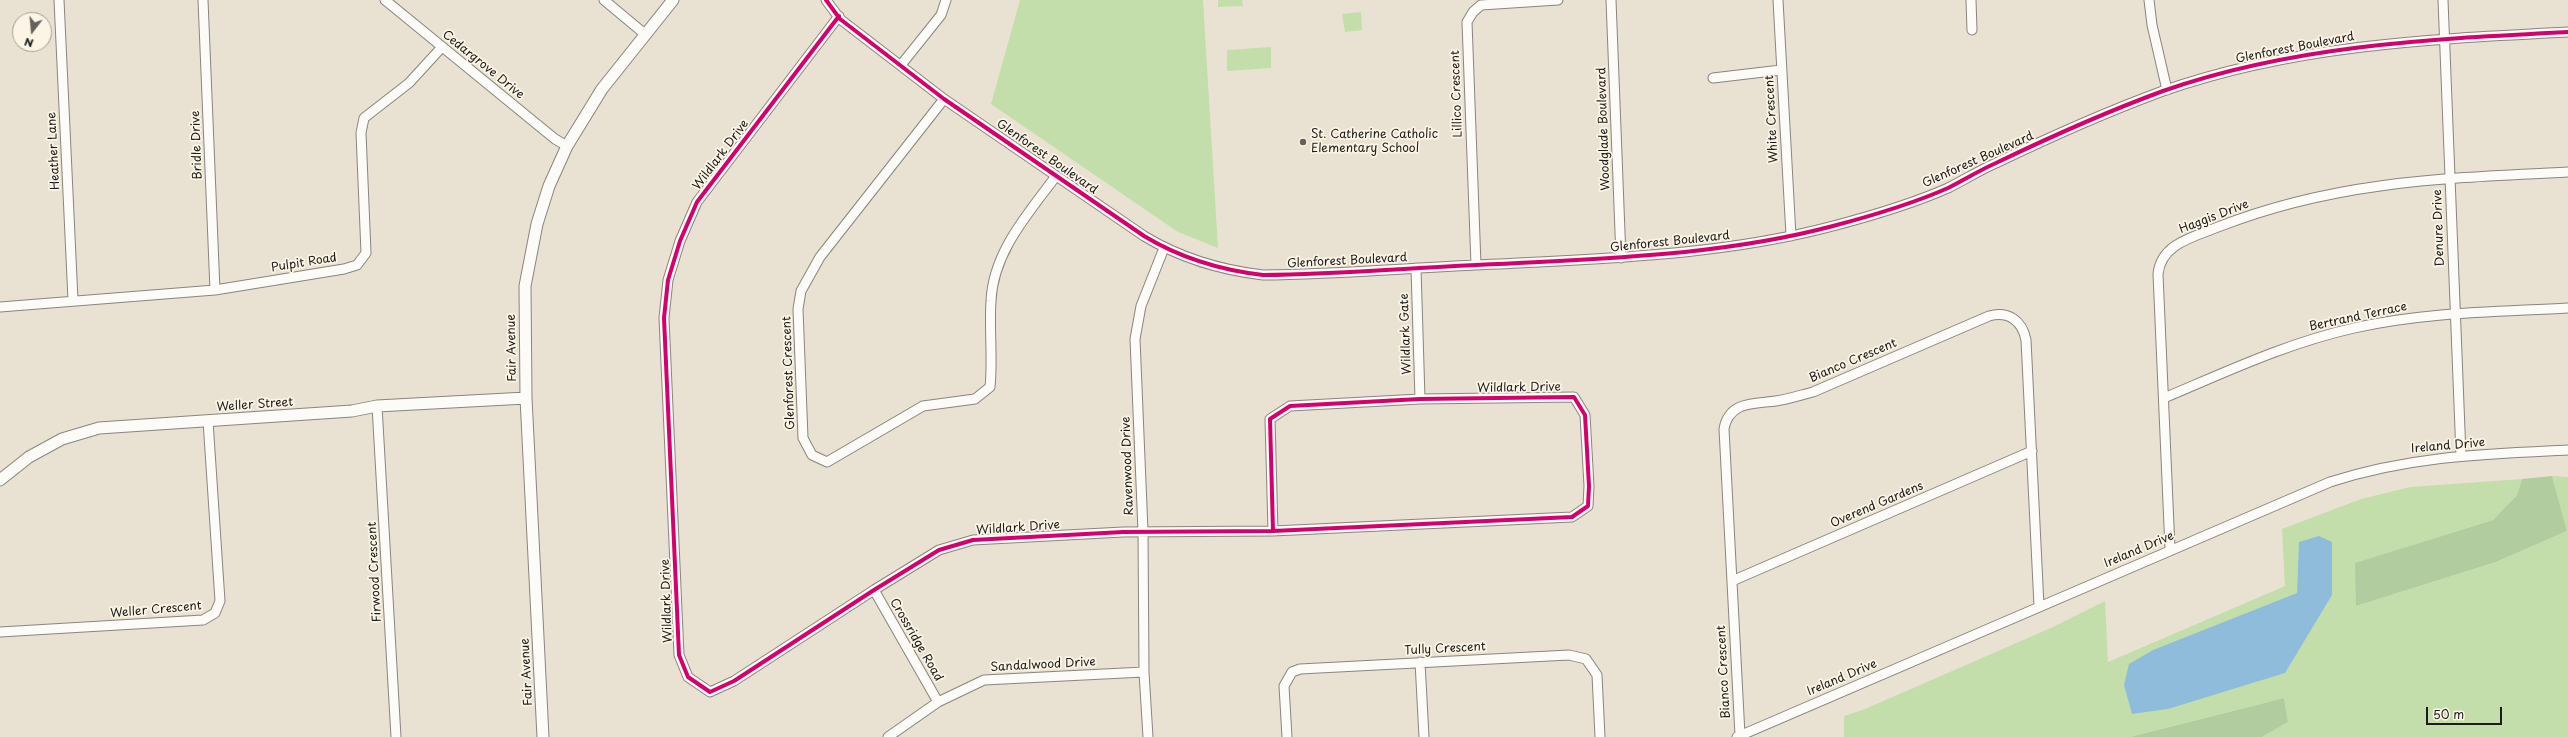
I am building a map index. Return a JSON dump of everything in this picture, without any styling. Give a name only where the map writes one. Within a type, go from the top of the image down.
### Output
[{"type":"street","name":"Heather Lane","points":[[59,0],[73,300]]},
{"type":"street","name":"Bridle Drive","points":[[203,0],[215,290]]},
{"type":"street","name":"Cedargrove Drive","points":[[385,0],[567,146]]},
{"type":"street","points":[[604,0],[646,35]]},
{"type":"street","name":"Fair Avenue","points":[[543,737],[526,398],[524,286],[537,224],[547,192],[567,146],[602,89],[673,0]]},
{"type":"street","name":"Glenforest Boulevard","points":[[826,0],[839,16],[944,99],[1164,248],[1212,267],[1263,275],[1621,258],[1726,248],[1791,236],[1877,213],[1948,188],[1996,163],[2129,104],[2167,90],[2242,68],[2288,57],[2339,48],[2445,38],[2568,32]]},
{"type":"street","points":[[902,65],[941,15],[946,0]]},
{"type":"street","name":"Lillico Crescent","points":[[1476,265],[1467,22],[1472,12],[1481,4],[1558,0]]},
{"type":"street","name":"Woodglade Boulevard","points":[[1611,0],[1621,258]]},
{"type":"street","name":"White Crescent","points":[[1778,0],[1791,236]]},
{"type":"street","points":[[1971,0],[1972,30]]},
{"type":"street","points":[[2149,0],[2152,25],[2167,90]]},
{"type":"street","name":"Denure Drive","points":[[2443,0],[2461,455]]},
{"type":"street","name":"Wildlark Drive","points":[[839,16],[697,202],[680,241],[668,280],[664,318],[679,655],[688,677],[710,692],[734,681],[874,590],[939,550],[972,540],[1143,531],[1273,531],[1572,517],[1588,506],[1589,486],[1586,416],[1574,397],[1420,399],[1290,406],[1270,419],[1273,531]]},
{"type":"street","name":"Pulpit Road","points":[[0,307],[73,300],[215,290],[344,269],[357,265],[366,253],[361,133],[364,118],[409,83],[442,47]]},
{"type":"street","points":[[1713,78],[1781,70]]},
{"type":"street","name":"Glenforest Crescent","points":[[944,99],[820,257],[801,290],[798,309],[803,438],[812,455],[827,462],[923,406],[975,399],[990,387],[993,364],[991,301],[996,269],[1011,237],[1056,176]]},
{"type":"street","name":"Haggis Drive","points":[[2170,549],[2158,274],[2162,259],[2171,248],[2241,218],[2311,198],[2383,184],[2449,177],[2568,172]]},
{"type":"street","name":"Ravenwood Drive","points":[[1148,737],[1144,672],[1143,531],[1135,339],[1141,306],[1164,248]]},
{"type":"street","name":"Wildlark Gate","points":[[1416,268],[1420,399]]},
{"type":"street","name":"Bertrand Terrace","points":[[2164,398],[2264,356],[2317,337],[2389,321],[2455,314],[2568,308]]},
{"type":"street","name":"Bianco Crescent","points":[[1738,736],[1724,429],[1727,417],[1741,405],[1784,399],[1813,392],[1989,316],[2005,315],[2020,323],[2026,340],[2039,606]]},
{"type":"street","name":"Weller Street","points":[[0,480],[29,457],[62,439],[92,430],[352,411],[378,406],[526,398]]},
{"type":"street","name":"Firwood Crescent","points":[[378,406],[396,737]]},
{"type":"street","name":"Weller Crescent","points":[[0,632],[203,620],[215,613],[220,601],[208,421]]},
{"type":"street","name":"Ireland Drive","points":[[1738,736],[2170,549],[2346,476],[2411,460],[2461,455],[2568,450]]},
{"type":"street","name":"Overend Gardens","points":[[1732,581],[2032,451]]},
{"type":"street","name":"Crossridge Road","points":[[874,590],[938,702]]},
{"type":"street","name":"Tully Crescent","points":[[1287,737],[1284,686],[1292,672],[1310,667],[1569,654],[1586,659],[1597,675],[1600,737]]},
{"type":"street","points":[[1420,662],[1424,737]]},
{"type":"street","name":"Sandalwood Drive","points":[[888,737],[938,702],[984,680],[1144,672]]},
{"type":"green space","points":[[1020,0],[1203,0],[1218,248],[1178,232],[991,104]]},
{"type":"green space","points":[[1218,0],[1242,0],[1243,6],[1218,7]]},
{"type":"green space","points":[[1361,12],[1362,30],[1345,32],[1342,14]]},
{"type":"green space","points":[[1271,47],[1271,68],[1227,71],[1227,50]]},
{"type":"green space","points":[[2552,476],[2568,477],[2568,737],[2262,737],[2288,722],[2284,698],[2130,737],[1844,737],[1844,716],[1865,709],[2053,627],[2105,601],[2108,662],[2285,586],[2282,529],[2361,499],[2410,487],[2522,479],[2517,495],[2493,520],[2356,563],[2356,606],[2496,562],[2567,531]]},
{"type":"green space","points":[[2552,476],[2567,531],[2496,562],[2356,606],[2355,563],[2493,520],[2517,495],[2522,479]]},
{"type":"green space","points":[[2284,698],[2288,722],[2262,737],[2130,737]]},
{"type":"water","points":[[2319,536],[2332,542],[2332,595],[2285,673],[2168,709],[2132,714],[2124,685],[2129,664],[2153,650],[2297,593],[2299,542]]},
{"type":"cycle path","points":[[826,0],[840,19],[944,99],[1144,236],[1173,251],[1216,267],[1263,275],[1583,260],[1667,254],[1792,236],[1862,218],[1920,199],[1948,188],[1990,166],[2099,116],[2163,91],[2212,76],[2262,63],[2363,47],[2465,38],[2568,32]]},
{"type":"cycle path","points":[[839,16],[697,202],[680,241],[668,280],[664,318],[679,655],[688,677],[710,692],[734,681],[874,590],[939,550],[973,540],[1123,532],[1273,531],[1572,517],[1588,506],[1589,486],[1585,415],[1574,397],[1420,399],[1290,406],[1270,419],[1273,531]]},
{"type":"place","name":"St. Catherine Catholic Elementary School","points":[[1303,142]]}]
